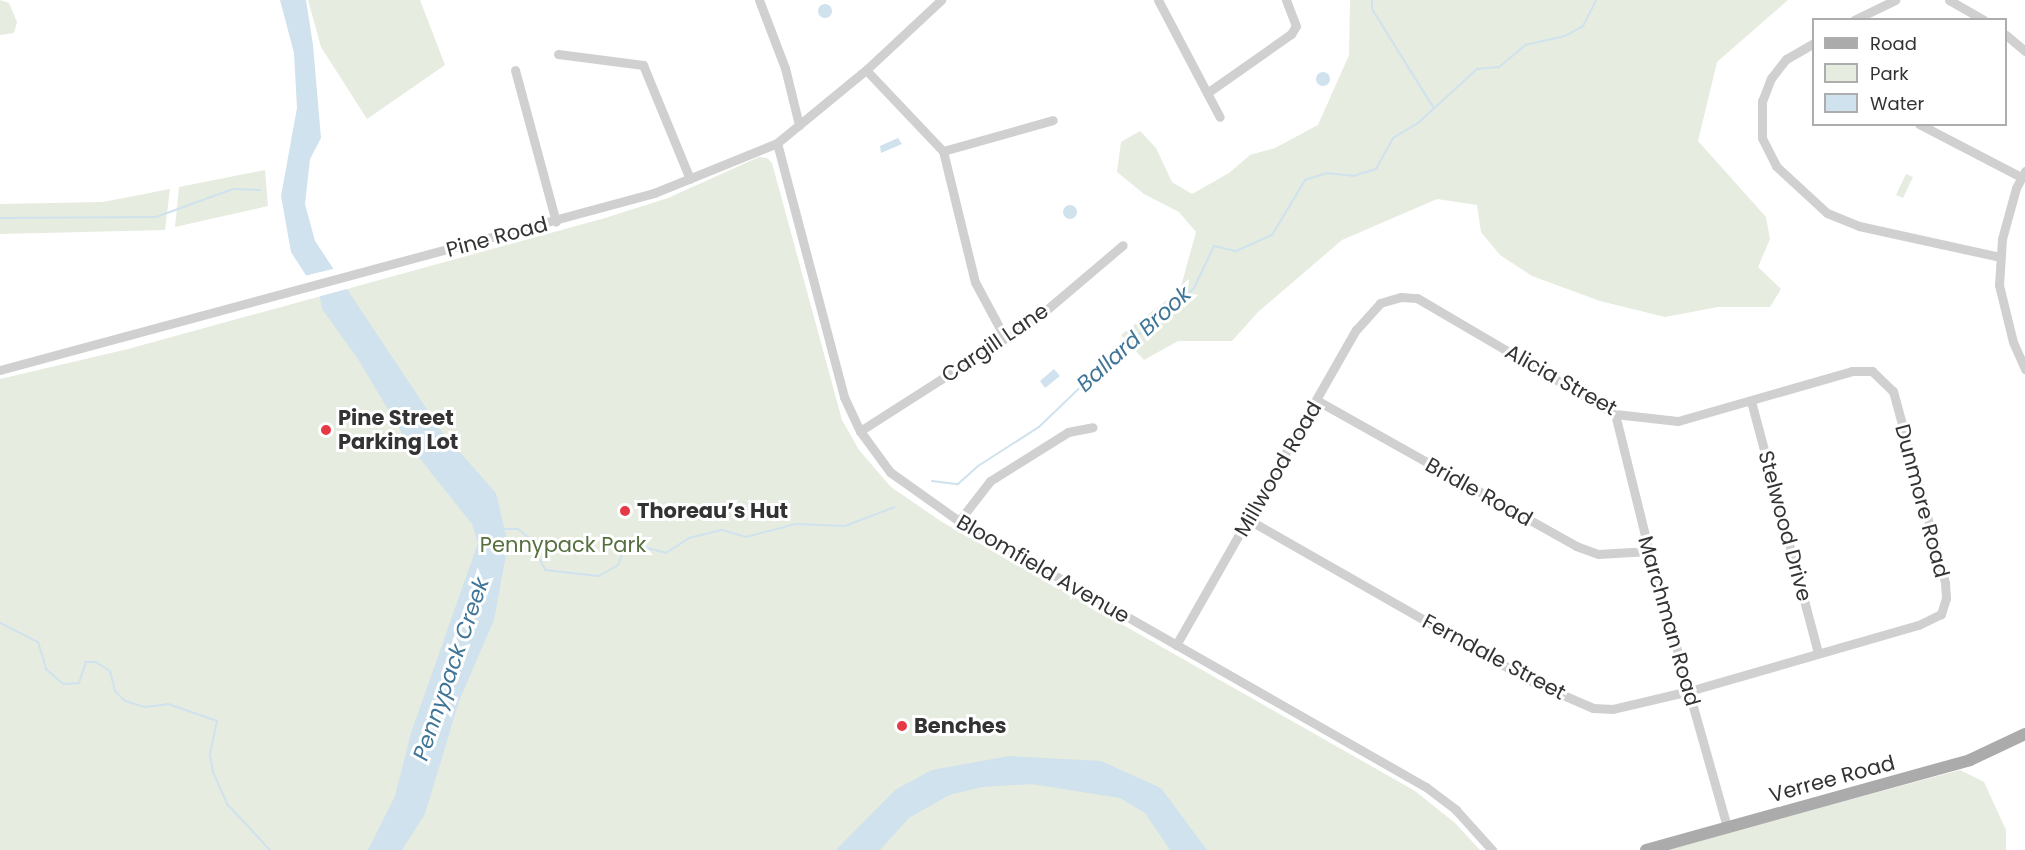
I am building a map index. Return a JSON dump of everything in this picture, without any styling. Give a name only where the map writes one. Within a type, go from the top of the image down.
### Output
[{"type":"main road","name":"Verree Road","points":[[1646,850],[1970,760],[2025,734]]},
{"type":"street","points":[[759,0],[785,68],[799,125]]},
{"type":"street","name":"Pine Road","points":[[0,370],[556,222],[690,179],[777,143],[866,70],[941,0]]},
{"type":"street","points":[[1158,0],[1220,117]]},
{"type":"street","points":[[1207,93],[1291,34],[1296,26],[1286,0]]},
{"type":"street","points":[[1858,18],[1895,0]]},
{"type":"street","points":[[1949,0],[1980,18]]},
{"type":"street","points":[[2007,36],[2025,51]]},
{"type":"street","points":[[1812,44],[1786,59],[1771,78],[1762,101],[1762,138],[1776,166],[1827,213],[1859,226],[2000,257]]},
{"type":"street","points":[[558,54],[643,65],[690,179]]},
{"type":"street","points":[[515,70],[556,222]]},
{"type":"street","points":[[866,70],[943,151],[975,282],[1005,338]]},
{"type":"street","points":[[943,151],[1053,120]]},
{"type":"street","points":[[1923,126],[2023,174],[2000,257],[2002,307],[2025,369]]},
{"type":"street","name":"Bloomfield Avenue","points":[[777,143],[833,361],[860,431],[897,479],[959,520],[1426,787],[1456,810],[1492,850]]},
{"type":"street","name":"Cargill Lane","points":[[860,431],[1038,317],[1123,245]]},
{"type":"street","name":"Alicia Street","points":[[1386,299],[1418,298],[1615,414],[1678,420],[1852,371],[1872,371],[1884,379]]},
{"type":"street","name":"Millwood Road","points":[[1176,645],[1318,401],[1356,330],[1386,299]]},
{"type":"street","name":"Dunmore Road","points":[[1884,379],[1893,391],[1946,583],[1941,614],[1929,619]]},
{"type":"street","name":"Bridle Road","points":[[1318,401],[1576,546],[1598,554],[1649,551]]},
{"type":"street","name":"Stelwood Drive","points":[[1751,401],[1818,652]]},
{"type":"street","name":"Marchman Road","points":[[1615,414],[1649,551],[1727,827]]},
{"type":"street","points":[[959,520],[990,481],[1068,432],[1093,427]]},
{"type":"street","name":"Ferndale Street","points":[[1249,520],[1533,682],[1593,708],[1614,709],[1689,691],[1929,619]]},
{"type":"green space","points":[[0,0],[9,3],[17,22],[14,33],[0,35]]},
{"type":"green space","points":[[308,0],[420,0],[445,65],[367,119],[321,47]]},
{"type":"green space","points":[[1350,0],[1788,0],[1717,62],[1698,141],[1766,217],[1770,239],[1758,267],[1781,289],[1770,307],[1718,307],[1665,317],[1600,301],[1532,276],[1500,255],[1481,232],[1477,205],[1437,199],[1342,240],[1258,312],[1232,341],[1178,341],[1144,360],[1121,335],[1180,290],[1196,232],[1179,212],[1144,194],[1117,172],[1121,142],[1140,131],[1156,148],[1172,182],[1192,194],[1229,173],[1250,155],[1275,148],[1318,125],[1349,55]]},
{"type":"green space","name":"Pennypack Park","points":[[759,157],[767,158],[772,163],[842,420],[859,450],[891,487],[942,522],[1415,791],[1455,823],[1480,850],[0,850],[0,379],[128,349],[605,218],[668,198]]},
{"type":"green space","points":[[265,170],[268,206],[175,227],[179,187]]},
{"type":"green space","points":[[1906,174],[1913,177],[1903,198],[1896,195]]},
{"type":"green space","points":[[170,189],[165,230],[0,234],[0,204],[103,202]]},
{"type":"green space","points":[[1960,770],[1984,782],[2006,830],[2006,850],[1664,850]]},
{"type":"water","name":"Pennypack Creek","points":[[280,0],[306,0],[313,45],[321,138],[310,159],[305,204],[315,241],[442,432],[496,493],[508,544],[494,620],[459,701],[425,814],[402,850],[368,850],[395,796],[411,733],[478,543],[472,524],[409,445],[358,359],[322,309],[320,297],[291,252],[281,196],[297,108],[294,53]]},
{"type":"water","points":[[822,4],[828,4],[832,11],[828,18],[822,18],[818,14],[818,8]]},
{"type":"water","points":[[1320,72],[1326,72],[1330,79],[1326,86],[1320,86],[1316,82],[1316,76]]},
{"type":"water","points":[[898,138],[902,144],[881,153],[880,146]]},
{"type":"water","points":[[1070,205],[1075,207],[1077,212],[1075,217],[1070,219],[1065,217],[1063,212],[1065,207]]},
{"type":"water","points":[[1054,369],[1060,376],[1045,388],[1040,381]]},
{"type":"water","points":[[1009,756],[1101,761],[1161,788],[1207,850],[1170,850],[1145,813],[1120,798],[1031,784],[982,787],[949,795],[909,818],[880,850],[836,850],[895,790],[932,770]]},
{"type":"pier","points":[[337,268],[351,288],[317,297],[304,276]]},
{"type":"waterway","points":[[1372,0],[1372,9],[1433,107]]},
{"type":"waterway","name":"Ballard Brook","points":[[932,481],[958,484],[978,466],[1039,427],[1125,344],[1165,316],[1194,288],[1214,246],[1236,251],[1272,235],[1305,180],[1326,173],[1353,176],[1376,169],[1393,138],[1418,123],[1477,69],[1499,67],[1525,45],[1565,36],[1583,26],[1596,0]]},
{"type":"waterway","points":[[0,218],[156,217],[233,189],[260,190]]},
{"type":"waterway","name":"Ballard Brook","points":[[502,529],[518,529],[529,538],[545,570],[599,576],[618,565],[624,549],[635,545],[666,553],[689,538],[722,530],[746,537],[796,524],[845,526],[895,507]]},
{"type":"waterway","points":[[0,623],[38,642],[46,669],[63,684],[79,683],[86,662],[96,662],[110,671],[115,691],[125,701],[145,707],[168,704],[217,721],[210,755],[213,772],[228,805],[270,850]]},
{"type":"place","name":"Pine Street Parking Lot","points":[[326,430]]},
{"type":"place","name":"Thoreau’s Hut","points":[[625,511]]},
{"type":"place","name":"Benches","points":[[902,726]]}]
